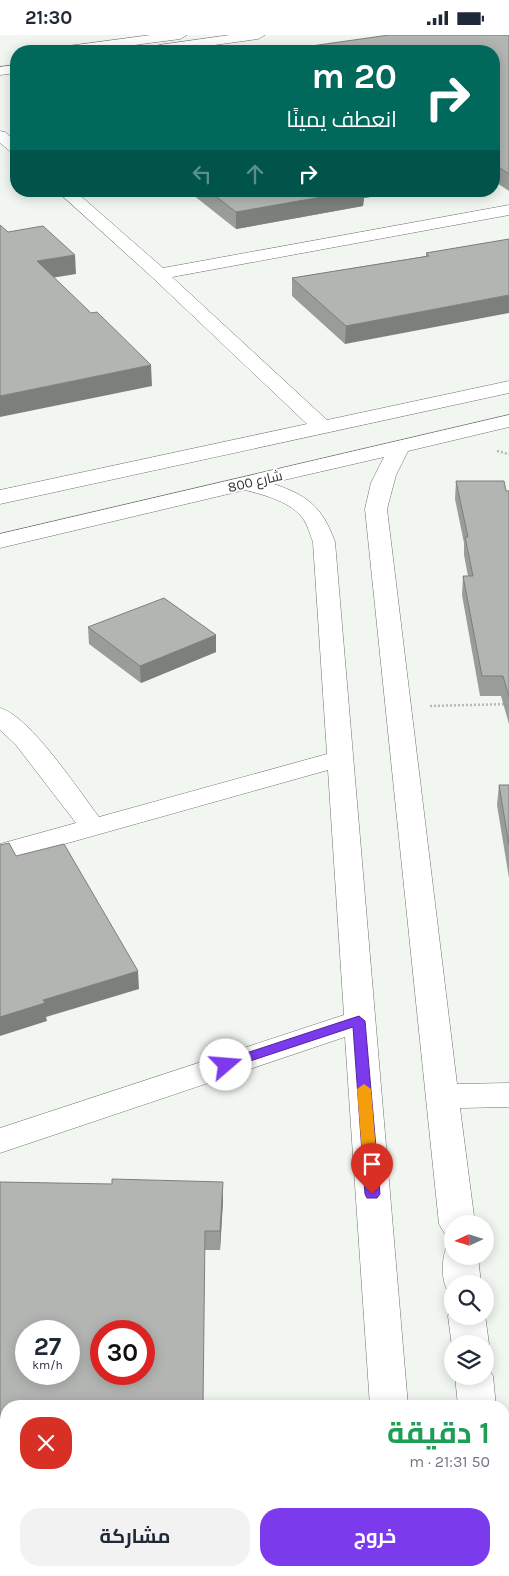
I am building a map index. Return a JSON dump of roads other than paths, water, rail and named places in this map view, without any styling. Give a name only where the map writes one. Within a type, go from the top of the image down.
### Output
[{"type":"street","points":[[106,45],[180,35]]},
{"type":"street","points":[[185,45],[258,35]]},
{"type":"street","points":[[0,135],[10,144]]},
{"type":"street","points":[[71,197],[159,274],[322,427]]},
{"type":"street","points":[[159,274],[509,210]]},
{"type":"street","points":[[0,497],[509,387]]},
{"type":"street","name":"شارع 800","points":[[0,541],[509,421]]},
{"type":"street","points":[[402,445],[385,472],[376,509],[456,1215]]},
{"type":"street","points":[[246,483],[287,496],[299,504],[314,517],[324,542],[389,1400]]},
{"type":"street","points":[[0,716],[26,739],[93,827]]},
{"type":"street","points":[[0,853],[339,759]]},
{"type":"street","points":[[0,1141],[359,1021]]},
{"type":"street","points":[[442,1096],[509,1095]]},
{"type":"street","points":[[475,1385],[476,1400]]}]
